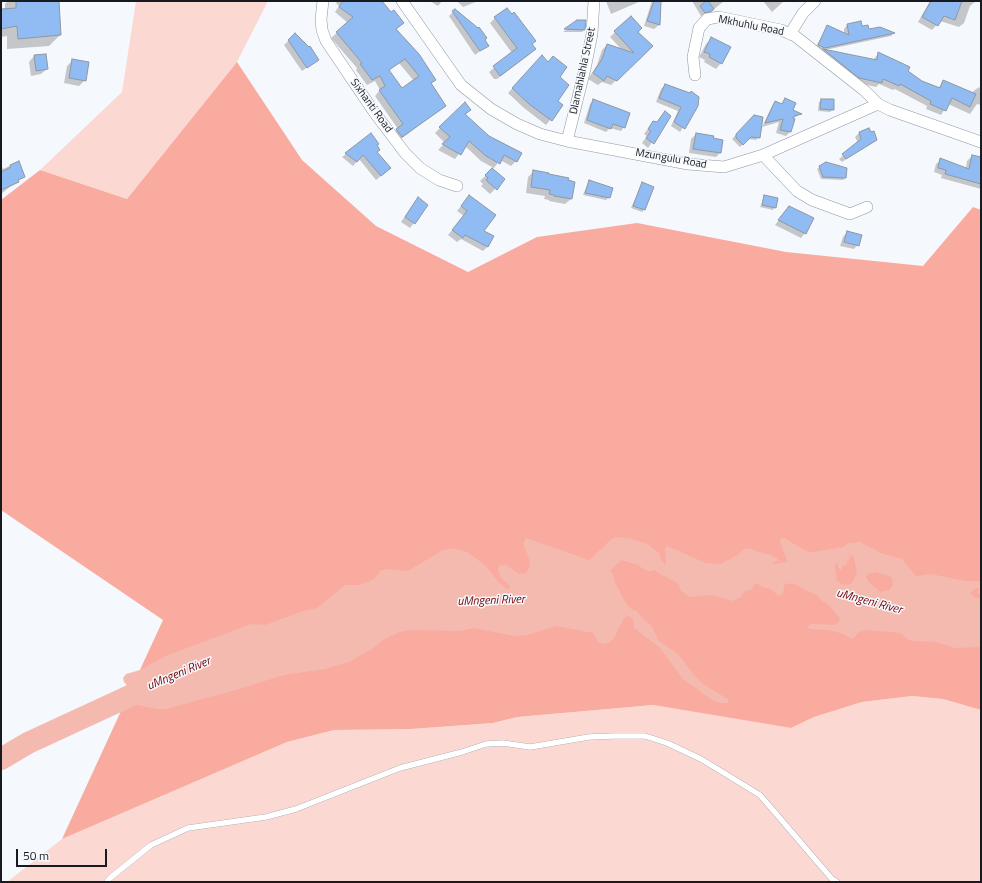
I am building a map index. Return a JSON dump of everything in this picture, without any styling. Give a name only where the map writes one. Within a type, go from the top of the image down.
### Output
[{"type":"street","name":"Sixhanti Road","points":[[324,1],[321,19],[322,30],[326,41],[374,112],[405,153],[420,168],[439,180],[457,186]]},
{"type":"street","name":"Mzungulu Road","points":[[402,1],[461,85],[481,102],[517,124],[540,134],[567,141],[688,164],[724,167],[763,155],[878,104]]},
{"type":"street","name":"Dlamahlahla Street","points":[[567,141],[592,34],[594,1]]},
{"type":"street","points":[[790,34],[803,12],[815,1]]},
{"type":"street","name":"Mkhuhlu Road","points":[[695,75],[693,57],[699,28],[707,19],[719,17],[790,34],[809,46],[865,91],[878,104]]},
{"type":"street","points":[[878,104],[890,110],[981,142]]},
{"type":"street","points":[[763,155],[797,191],[812,200],[850,214],[867,207]]},
{"type":"lane","points":[[107,882],[150,845],[188,828],[273,815],[296,809],[400,768],[462,752],[486,744],[503,743],[530,747],[590,737],[614,736],[645,736],[667,743],[701,759],[760,795],[832,879],[837,882]]},
{"type":"shaded area","points":[[136,1],[268,1],[237,62],[127,199],[40,170],[122,92]]},
{"type":"shaded area","points":[[237,62],[302,160],[376,226],[468,272],[537,237],[637,223],[786,252],[923,266],[973,207],[981,210],[981,710],[943,699],[912,696],[862,702],[814,717],[791,728],[653,705],[517,717],[493,723],[411,729],[334,730],[287,742],[62,839],[163,620],[1,510],[1,200],[40,170],[127,199]]},
{"type":"shaded area","points":[[912,696],[943,699],[981,710],[981,882],[7,882],[62,839],[287,742],[334,730],[411,729],[493,723],[517,717],[653,705],[791,728],[814,717],[862,702]]},
{"type":"water","points":[[526,538],[592,561],[603,570],[612,572],[624,600],[631,609],[637,611],[644,620],[652,626],[658,640],[678,654],[702,683],[729,700],[728,703],[720,703],[712,700],[683,679],[659,647],[634,628],[633,619],[628,616],[624,618],[614,638],[610,642],[604,644],[598,642],[593,633],[556,626],[527,635],[514,636],[474,628],[460,631],[411,630],[400,632],[383,640],[372,649],[349,662],[325,669],[284,675],[166,709],[157,709],[138,705],[134,702],[130,689],[124,682],[123,678],[126,674],[140,670],[168,655],[251,624],[265,625],[303,611],[317,608],[345,585],[360,585],[374,579],[381,570],[408,571],[443,550],[453,548],[467,552],[486,566],[497,580],[509,589],[510,586],[500,577],[498,568],[500,565],[507,565],[519,574],[526,573],[530,566],[523,544]]},
{"type":"water","points":[[628,538],[648,544],[665,565],[665,548],[667,546],[706,563],[720,564],[738,555],[744,549],[751,548],[755,551],[771,555],[779,560],[771,564],[786,578],[783,593],[778,596],[771,589],[762,587],[756,582],[752,589],[744,592],[741,597],[733,601],[711,595],[690,597],[681,591],[678,583],[658,573],[642,556],[630,554],[623,549],[622,544],[625,539]]},
{"type":"water","points":[[784,538],[806,551],[813,552],[843,547],[849,543],[860,542],[881,553],[902,559],[916,576],[931,574],[966,581],[981,581],[981,595],[978,593],[979,589],[977,588],[970,593],[975,598],[981,598],[981,647],[955,648],[936,642],[914,641],[907,639],[901,633],[866,630],[857,633],[855,637],[851,639],[844,634],[828,630],[810,629],[807,627],[811,624],[835,625],[840,619],[830,606],[821,600],[806,584],[793,576],[780,539]],"holes":[[[851,555],[854,557],[857,574],[851,584],[844,585],[837,581],[835,566],[838,562],[838,568],[841,570],[843,565],[846,565]],[[877,572],[891,577],[893,582],[892,587],[889,590],[880,592],[868,581],[866,577],[868,574]]]},
{"type":"building","points":[[16,1],[59,1],[61,35],[18,39],[17,26],[1,29],[1,9],[16,8]]},
{"type":"building","points":[[343,1],[382,1],[391,12],[394,10],[404,23],[396,29],[419,54],[436,80],[431,83],[446,106],[402,137],[396,129],[403,124],[379,90],[385,86],[380,76],[372,80],[360,64],[362,63],[336,32],[353,17],[339,7]],"holes":[[[405,59],[419,76],[402,88],[389,70]]]},
{"type":"building","points":[[654,1],[661,1],[660,25],[647,21]]},
{"type":"building","points":[[708,1],[714,9],[705,13],[700,6]]},
{"type":"building","points":[[931,1],[962,1],[955,20],[944,16],[938,26],[922,17]]},
{"type":"building","points":[[507,8],[512,14],[514,12],[536,41],[532,44],[536,49],[500,76],[493,66],[517,48],[494,17]]},
{"type":"building","points":[[455,9],[478,28],[479,27],[487,38],[485,40],[489,46],[480,51],[452,11]]},
{"type":"building","points":[[631,16],[642,28],[638,32],[653,46],[617,81],[607,76],[604,81],[593,73],[602,59],[607,44],[634,53],[614,31]]},
{"type":"building","points":[[577,20],[586,20],[585,30],[564,29]]},
{"type":"building","points":[[861,21],[862,26],[868,25],[869,29],[880,27],[895,33],[825,48],[818,45],[827,25],[849,35],[847,24]]},
{"type":"building","points":[[295,33],[309,47],[310,46],[319,60],[307,68],[288,40]]},
{"type":"building","points":[[711,37],[731,47],[722,64],[709,57],[710,54],[704,52]]},
{"type":"building","points":[[823,49],[877,60],[878,52],[910,67],[908,71],[922,81],[940,88],[943,80],[976,94],[970,107],[952,98],[946,111],[930,104],[931,101],[900,84],[899,86],[883,79],[882,83],[859,78]]},
{"type":"building","points":[[46,54],[48,69],[36,71],[34,55]]},
{"type":"building","points":[[542,55],[548,62],[553,56],[567,67],[560,77],[569,85],[558,101],[563,105],[552,121],[529,104],[512,88]]},
{"type":"building","points":[[72,59],[89,62],[86,81],[69,78]]},
{"type":"building","points":[[665,84],[690,93],[691,91],[699,97],[698,106],[685,129],[674,122],[681,107],[659,98]]},
{"type":"building","points":[[785,98],[796,103],[793,110],[802,114],[794,116],[793,118],[795,119],[791,132],[780,130],[783,119],[765,123],[775,101],[782,104]]},
{"type":"building","points":[[593,99],[630,113],[625,128],[613,124],[611,129],[587,120]]},
{"type":"building","points":[[821,99],[834,99],[834,110],[820,109]]},
{"type":"building","points":[[465,102],[471,110],[465,114],[489,136],[522,153],[517,162],[504,155],[500,164],[486,156],[469,141],[461,155],[442,144],[450,137],[439,127]]},
{"type":"building","points":[[665,111],[671,116],[654,144],[646,138],[651,131],[648,129],[653,121],[657,122]]},
{"type":"building","points":[[754,115],[763,117],[760,138],[751,137],[743,145],[736,138],[736,134]]},
{"type":"building","points":[[869,128],[871,132],[874,131],[877,140],[846,159],[842,154],[861,139],[859,132]]},
{"type":"building","points":[[371,133],[379,144],[377,145],[380,150],[377,152],[391,168],[381,176],[363,155],[357,162],[345,153]]},
{"type":"building","points":[[696,133],[714,136],[713,138],[723,140],[721,153],[693,149]]},
{"type":"building","points":[[972,155],[981,157],[981,184],[945,174],[946,170],[938,168],[940,158],[969,169]]},
{"type":"building","points":[[19,161],[25,177],[18,180],[19,182],[1,190],[1,172],[11,167],[10,165]]},
{"type":"building","points":[[826,162],[847,168],[846,178],[823,177],[819,166]]},
{"type":"building","points":[[492,168],[505,179],[497,190],[486,180],[488,178],[485,175]]},
{"type":"building","points":[[533,170],[569,178],[568,180],[575,182],[572,199],[549,194],[550,190],[531,187]]},
{"type":"building","points":[[589,180],[613,188],[610,198],[585,193]]},
{"type":"building","points":[[642,182],[654,187],[645,210],[633,206]]},
{"type":"building","points":[[469,195],[496,215],[484,231],[494,236],[488,247],[465,235],[463,238],[452,230],[467,211],[461,206]]},
{"type":"building","points":[[764,195],[778,198],[776,208],[762,205]]},
{"type":"building","points":[[418,197],[428,205],[415,224],[405,217]]},
{"type":"building","points":[[789,206],[814,218],[806,234],[778,220]]},
{"type":"building","points":[[847,231],[862,235],[859,246],[844,242]]},
{"type":"waterway","name":"uMngeni River","points":[[577,587],[618,548],[641,554],[650,560]]},
{"type":"waterway","name":"uMngeni River","points":[[754,572],[776,575],[791,572],[801,575],[818,584]]},
{"type":"waterway","name":"uMngeni River","points":[[1,759],[28,743],[160,682]]}]
